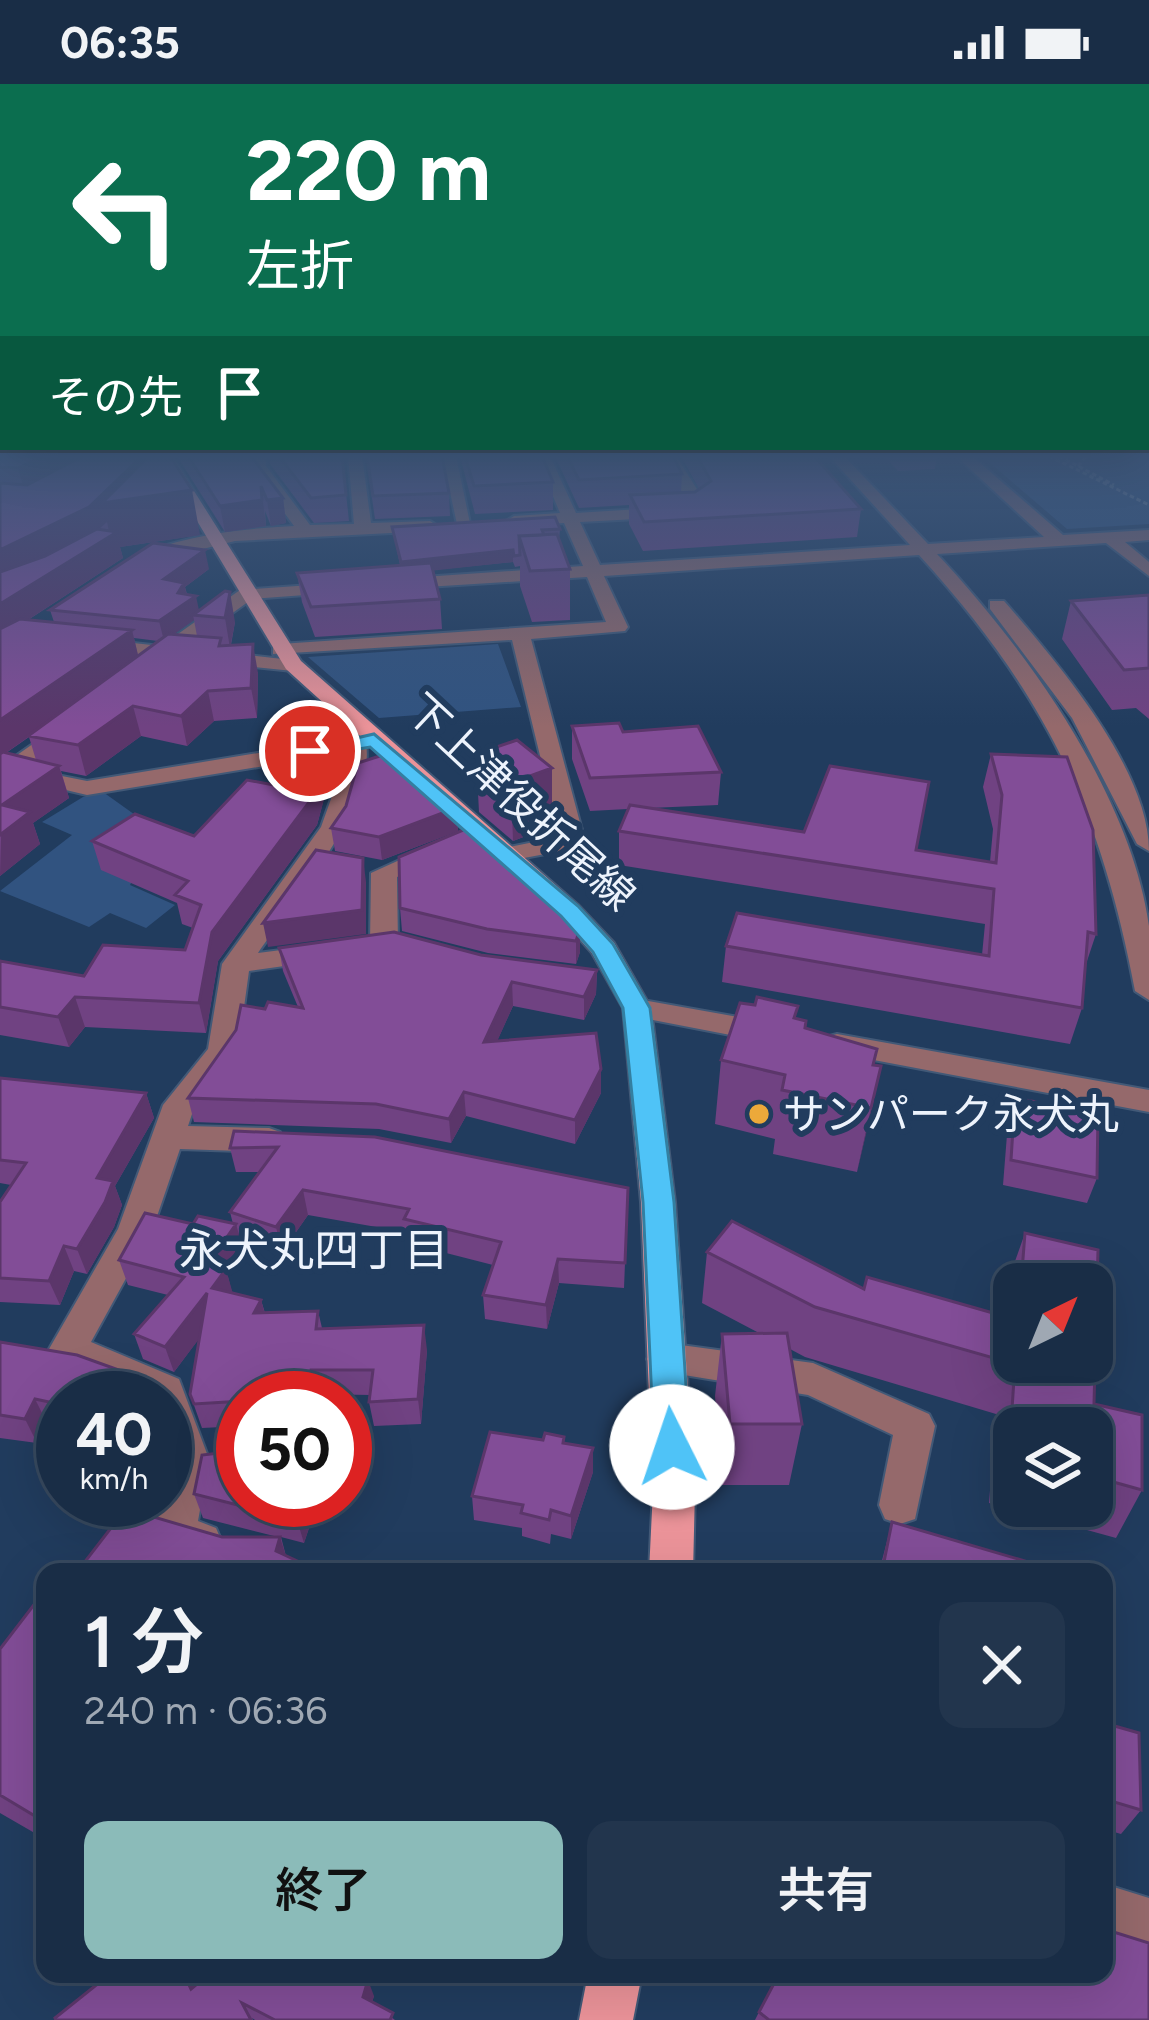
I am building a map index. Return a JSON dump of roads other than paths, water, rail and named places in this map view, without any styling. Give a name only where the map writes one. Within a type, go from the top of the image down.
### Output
[{"type":"main road","name":"下上津役折尾線","points":[[218,546],[286,657],[365,742],[508,854],[604,949],[630,996],[658,1202],[674,1490],[670,1563]]},
{"type":"main road","points":[[606,2020],[613,1983]]},
{"type":"street","points":[[121,573],[159,548],[170,546]]},
{"type":"street","points":[[71,642],[164,653],[286,657],[618,627],[583,546]]},
{"type":"street","points":[[918,546],[1003,641],[1080,765],[1115,846],[1149,991]]},
{"type":"street","points":[[129,679],[247,594],[968,546]]},
{"type":"street","points":[[1120,546],[1149,571]]},
{"type":"street","points":[[945,548],[1071,696],[1114,766],[1149,844]]},
{"type":"street","points":[[508,854],[562,844],[570,830],[520,634]]},
{"type":"street","points":[[3,773],[77,719]]},
{"type":"street","points":[[3,773],[87,788],[365,742]]},
{"type":"street","points":[[235,1551],[174,1535],[189,1459],[164,1391],[68,1349],[135,1232],[168,1115],[223,1052],[236,964],[333,828],[365,742]]},
{"type":"street","points":[[312,859],[366,869],[482,834]]},
{"type":"street","points":[[236,964],[376,947],[366,869]]},
{"type":"street","points":[[584,982],[806,1039],[1149,1101]]},
{"type":"street","points":[[168,1115],[310,1142]]},
{"type":"street","points":[[615,1193],[658,1202]]},
{"type":"street","points":[[666,1359],[813,1378],[915,1426],[900,1505]]},
{"type":"street","points":[[1113,1913],[1149,1924]]},
{"type":"place","name":"サンパーク永犬丸","points":[[759,1114]]},
{"type":"district","name":"永犬丸四丁目","points":[[314,1250]]}]
